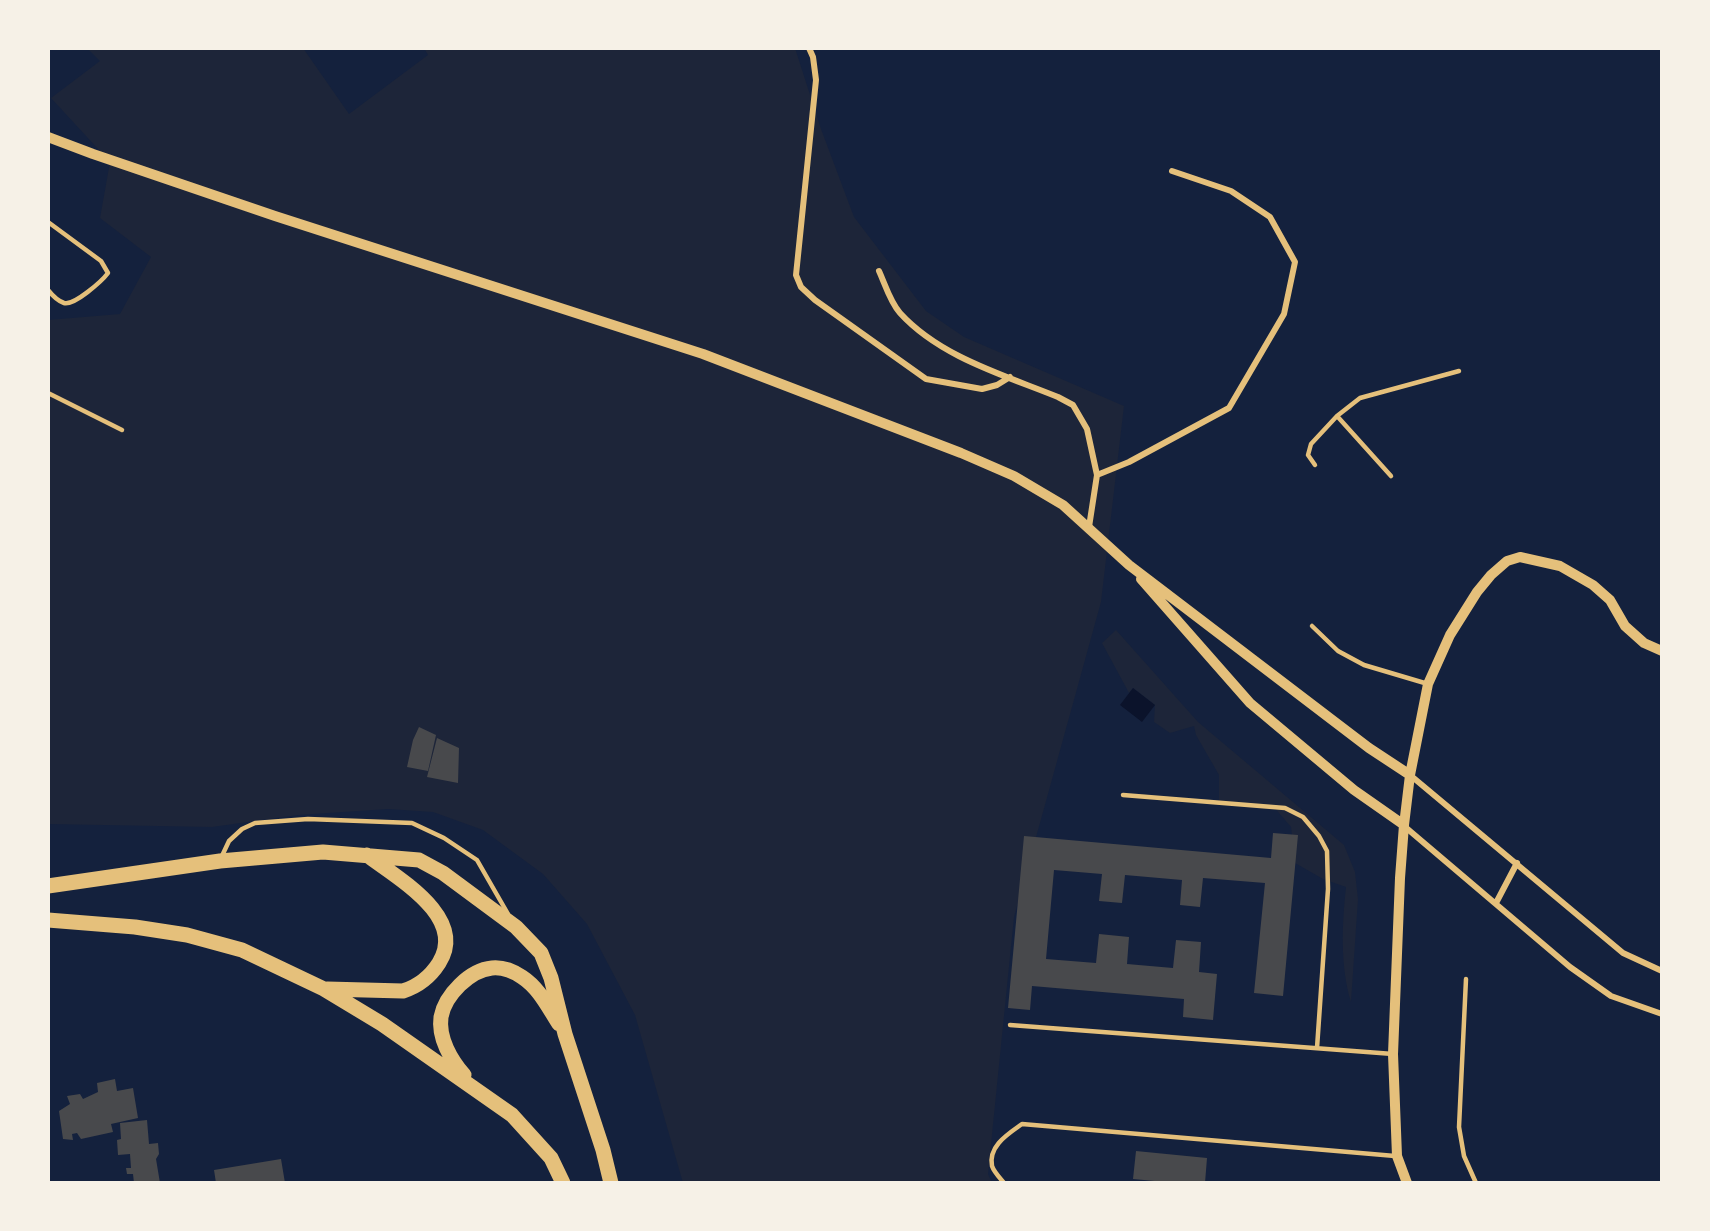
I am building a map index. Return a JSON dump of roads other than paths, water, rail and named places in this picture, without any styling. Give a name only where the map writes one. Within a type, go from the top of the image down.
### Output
[{"type":"main road","points":[[48,886],[220,861],[323,852],[418,860],[443,873],[516,927],[541,952],[551,978],[565,1034],[603,1150],[611,1183]]},
{"type":"main road","points":[[324,989],[403,991],[423,981],[440,962],[444,953],[446,936],[444,927],[423,897],[365,854]]},
{"type":"main road","points":[[48,920],[135,927],[187,935],[242,950],[324,989],[382,1024],[512,1115],[551,1158],[563,1183]]},
{"type":"main road","points":[[475,1089],[453,1062],[443,1039],[441,1017],[454,992],[480,970],[494,968],[509,970],[522,977],[536,989],[565,1034]]},
{"type":"street","points":[[809,48],[813,57],[816,80],[796,274],[801,287],[815,300],[926,379],[982,389],[997,385],[1010,377]]},
{"type":"street","points":[[48,137],[275,216],[703,354],[961,453],[1014,476],[1063,505],[1130,565],[1369,748],[1410,775],[1623,953],[1662,971]]},
{"type":"street","points":[[1097,475],[1129,462],[1229,408],[1284,314],[1295,262],[1270,217],[1232,191],[1172,171]]},
{"type":"street","points":[[879,272],[898,311],[925,336],[957,355],[1073,405],[1087,429],[1097,475],[1089,528]]},
{"type":"street","points":[[1407,1183],[1397,1156],[1393,1054],[1404,825],[1410,775],[1428,684],[1450,635],[1477,592],[1507,561],[1520,557],[1560,566],[1593,585],[1610,600],[1625,626],[1644,643],[1662,651]]},
{"type":"street","points":[[1130,565],[1250,704],[1354,790],[1404,825],[1570,966],[1611,996],[1662,1014]]},
{"type":"street","points":[[1496,903],[1517,863]]},
{"type":"lane","points":[[48,222],[101,261],[108,273],[103,281],[71,303],[64,303],[48,290]]},
{"type":"lane","points":[[1316,465],[1308,455],[1311,444],[1337,416],[1360,398],[1459,371]]},
{"type":"lane","points":[[48,393],[122,430]]},
{"type":"lane","points":[[1337,416],[1391,476]]},
{"type":"lane","points":[[1312,626],[1338,651],[1364,665],[1428,684]]},
{"type":"lane","points":[[1123,795],[1285,808],[1303,817],[1319,836],[1327,851],[1328,889],[1317,1048]]},
{"type":"lane","points":[[220,861],[230,841],[243,829],[255,823],[308,819],[412,823],[444,838],[477,860],[516,927]]},
{"type":"lane","points":[[1466,979],[1459,1128],[1464,1156],[1476,1183]]},
{"type":"lane","points":[[1010,1025],[1393,1054]]},
{"type":"lane","points":[[1004,1183],[992,1167],[993,1150],[1004,1137],[1022,1124],[1397,1156]]}]
